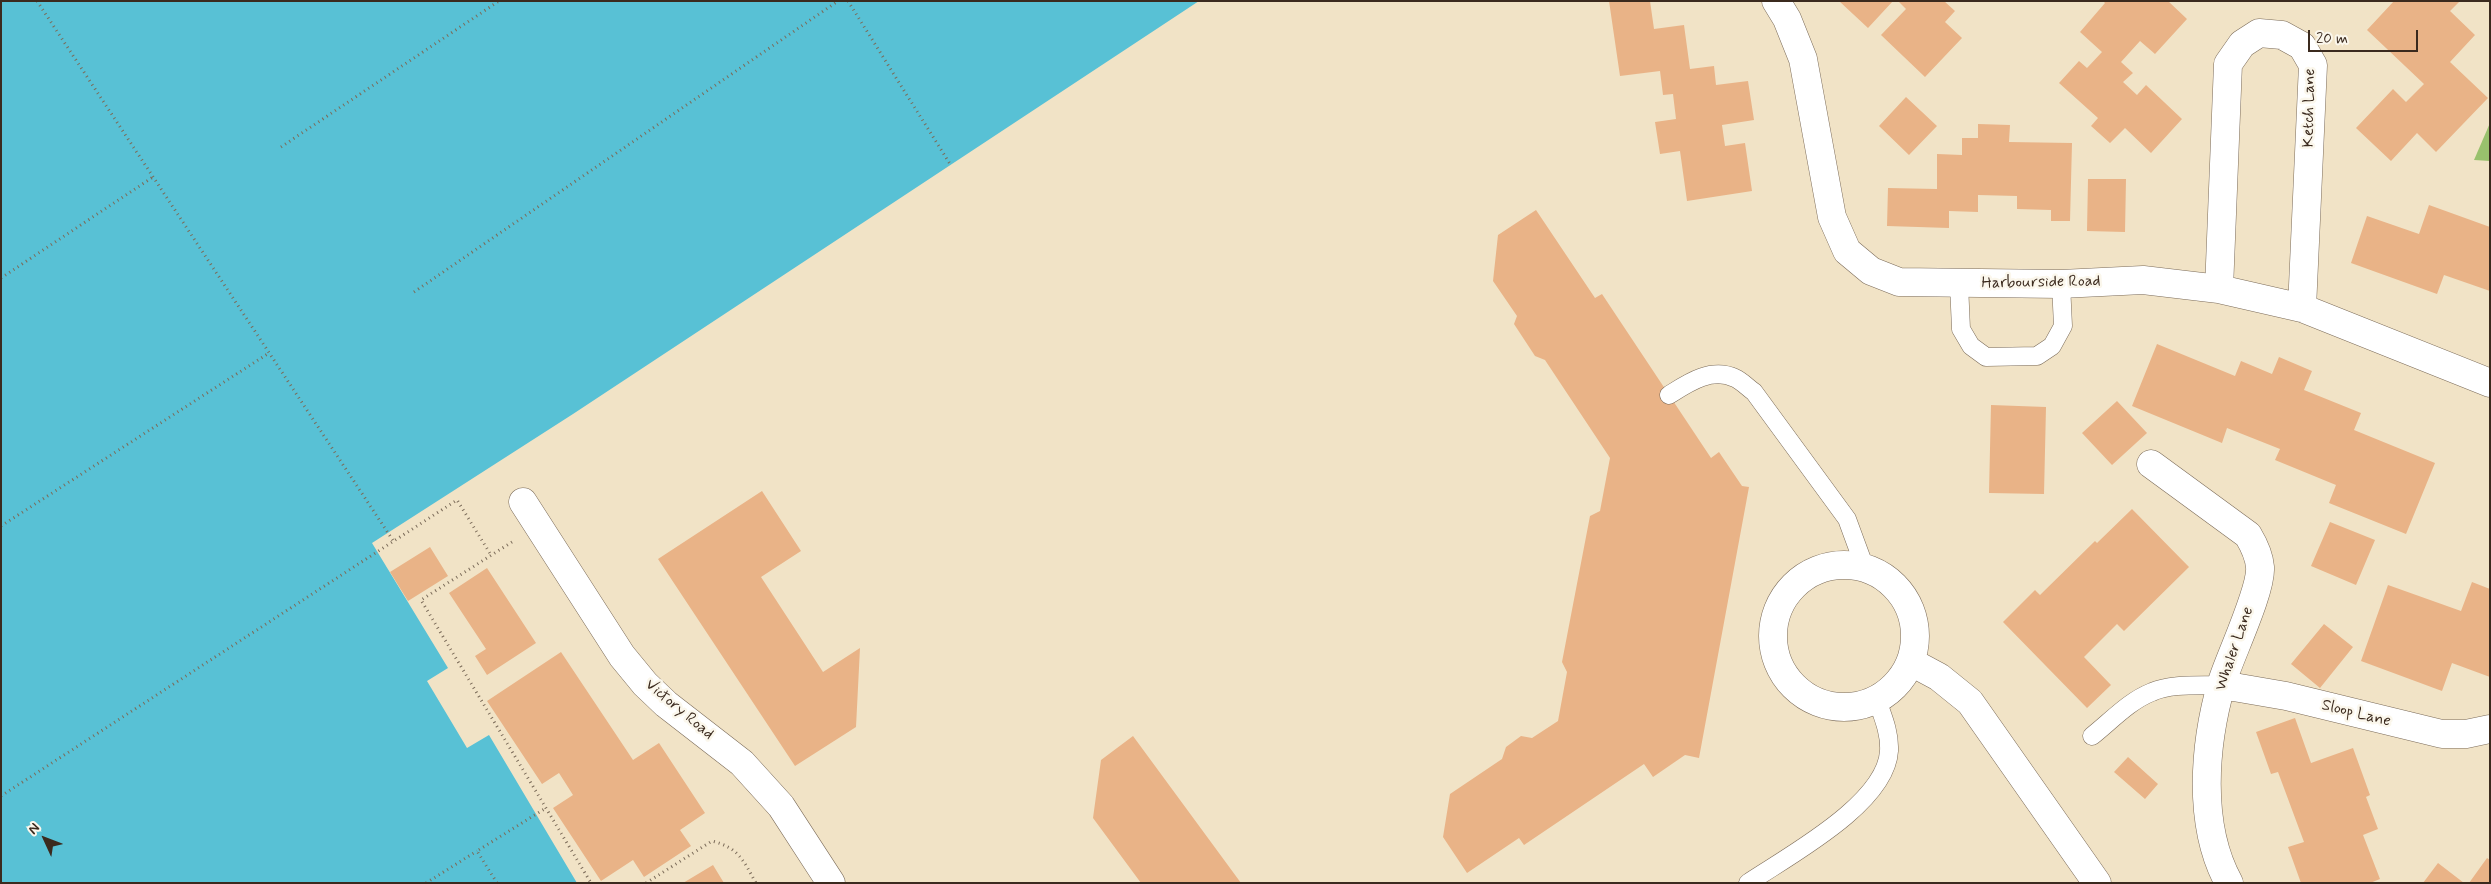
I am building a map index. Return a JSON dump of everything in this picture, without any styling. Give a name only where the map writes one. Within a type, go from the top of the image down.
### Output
[{"type":"street","name":"Harbourside Road","points":[[1776,1],[1787,19],[1803,59],[1832,217],[1847,251],[1871,271],[1899,282],[2061,284],[2143,280],[2219,289],[2302,308],[2490,383]]},
{"type":"street","name":"Ketch Lane","points":[[2219,289],[2228,64],[2242,44],[2260,33],[2282,36],[2302,46],[2313,65],[2302,308]]},
{"type":"street","name":"Whaler Lane","points":[[2151,464],[2248,536],[2256,550],[2260,568],[2257,587],[2222,685],[2212,733],[2207,787],[2216,851],[2230,883]]},
{"type":"street","name":"Victory Road","points":[[523,502],[622,656],[645,684],[666,704],[742,763],[781,806],[831,883]]},
{"type":"street","points":[[1838,565],[1865,568],[1893,583],[1911,610],[1916,634],[1911,662],[1898,684],[1876,700],[1843,708],[1809,699],[1786,678],[1774,653],[1773,624],[1782,600],[1809,574],[1838,565]]},
{"type":"street","points":[[1911,662],[1938,677],[1970,702],[2097,883]]},
{"type":"street","name":"Sloop Lane","points":[[2222,685],[2286,696],[2442,734],[2466,734],[2490,729]]},
{"type":"lane","points":[[1959,284],[1961,329],[1971,346],[1986,357],[2037,356],[2052,346],[2063,326],[2061,284]]},
{"type":"lane","points":[[1669,395],[1692,380],[1714,374],[1734,378],[1754,392],[1847,519],[1865,568]]},
{"type":"lane","points":[[2092,736],[2137,700],[2153,691],[2222,685]]},
{"type":"lane","points":[[1748,883],[1842,820],[1863,801],[1881,777],[1889,753],[1888,730],[1876,700]]},
{"type":"path","points":[[37,1],[394,542]]},
{"type":"path","points":[[281,147],[499,1]]},
{"type":"path","points":[[414,292],[838,1]]},
{"type":"path","points":[[848,1],[950,164]]},
{"type":"path","points":[[1,278],[153,176]]},
{"type":"path","points":[[1,526],[269,353]]},
{"type":"path","points":[[1,796],[457,500],[491,555]]},
{"type":"path","points":[[538,526],[421,600],[591,883]]},
{"type":"path","points":[[426,883],[546,808]]},
{"type":"path","points":[[646,883],[712,842],[728,845],[735,851],[756,883]]},
{"type":"path","points":[[476,850],[497,883]]},
{"type":"green space","points":[[2490,123],[2490,161],[2474,160]]},
{"type":"water","points":[[1,1],[1199,1],[573,414],[372,543],[448,668],[427,681],[467,748],[489,735],[577,883],[1,883]]},
{"type":"building","points":[[1609,1],[1650,1],[1654,29],[1684,25],[1690,69],[1714,66],[1716,85],[1748,81],[1754,120],[1722,125],[1725,146],[1745,143],[1752,191],[1687,201],[1680,151],[1660,154],[1655,122],[1676,119],[1673,94],[1663,95],[1660,71],[1620,76]]},
{"type":"building","points":[[1839,1],[1893,1],[1868,28]]},
{"type":"building","points":[[1898,1],[1944,1],[1955,11],[1945,22],[1962,38],[1925,77],[1881,35],[1906,9]]},
{"type":"building","points":[[2103,1],[2168,1],[2187,19],[2155,54],[2140,41],[2121,62],[2133,73],[2123,82],[2137,95],[2146,85],[2182,119],[2151,153],[2125,128],[2110,143],[2091,126],[2098,118],[2059,83],[2079,61],[2087,68],[2102,52],[2080,32],[2105,3]]},
{"type":"building","points":[[2394,1],[2460,1],[2450,11],[2475,35],[2450,62],[2488,98],[2436,152],[2417,133],[2391,161],[2356,128],[2393,89],[2406,102],[2424,84],[2367,30]]},
{"type":"building","points":[[1906,97],[1937,126],[1909,155],[1879,126]]},
{"type":"building","points":[[1978,124],[2010,125],[2009,142],[2072,143],[2070,221],[2051,221],[2051,210],[2017,209],[2017,196],[1978,195],[1978,212],[1949,211],[1949,228],[1887,226],[1888,188],[1937,189],[1937,154],[1962,155],[1962,138],[1978,138]]},
{"type":"building","points":[[2088,179],[2126,179],[2125,232],[2087,231]]},
{"type":"building","points":[[2429,205],[2490,227],[2490,291],[2444,275],[2437,294],[2351,263],[2367,216],[2419,234]]},
{"type":"building","points":[[1536,210],[1595,298],[1602,294],[1711,458],[1719,452],[1742,486],[1749,487],[1699,758],[1685,755],[1653,777],[1644,764],[1524,845],[1519,838],[1467,873],[1443,837],[1450,794],[1502,759],[1506,747],[1521,736],[1532,738],[1558,721],[1567,672],[1562,662],[1590,516],[1600,511],[1610,458],[1545,360],[1535,356],[1514,324],[1517,316],[1493,281],[1498,235]]},
{"type":"building","points":[[2157,344],[2235,376],[2241,361],[2272,374],[2279,357],[2312,371],[2304,390],[2361,413],[2354,430],[2435,463],[2406,534],[2329,503],[2336,485],[2275,460],[2280,449],[2227,428],[2222,443],[2132,406]]},
{"type":"building","points":[[2117,401],[2147,433],[2112,465],[2082,433]]},
{"type":"building","points":[[1991,405],[2046,407],[2044,494],[1989,493]]},
{"type":"building","points":[[762,491],[801,551],[761,577],[823,672],[860,648],[856,727],[795,766],[658,559]]},
{"type":"building","points":[[2132,509],[2189,567],[2124,631],[2117,624],[2084,657],[2111,685],[2087,708],[2003,622],[2035,590],[2040,595],[2095,541],[2097,543]]},
{"type":"building","points":[[2330,522],[2375,540],[2356,585],[2311,566]]},
{"type":"building","points":[[430,547],[448,576],[408,601],[390,572]]},
{"type":"building","points":[[487,568],[536,643],[487,675],[475,656],[486,649],[449,593]]},
{"type":"building","points":[[2472,582],[2490,589],[2490,677],[2452,663],[2442,691],[2361,661],[2388,585],[2461,611]]},
{"type":"building","points":[[2324,624],[2353,647],[2320,688],[2291,664]]},
{"type":"building","points":[[561,652],[633,760],[659,743],[705,813],[680,830],[691,846],[644,877],[633,860],[601,881],[553,808],[573,795],[559,773],[542,784],[487,701]]},
{"type":"building","points":[[2295,718],[2311,763],[2353,748],[2370,795],[2366,797],[2378,829],[2363,835],[2380,879],[2370,883],[2301,883],[2288,847],[2304,842],[2278,772],[2271,774],[2256,732]]},
{"type":"building","points":[[1133,736],[1241,883],[1141,883],[1093,818],[1101,760]]},
{"type":"building","points":[[2128,757],[2158,784],[2145,799],[2114,772]]},
{"type":"building","points":[[2487,858],[2490,860],[2490,883],[2469,883]]},
{"type":"building","points":[[2438,863],[2464,883],[2423,883]]},
{"type":"building","points":[[713,865],[724,883],[683,883]]}]
